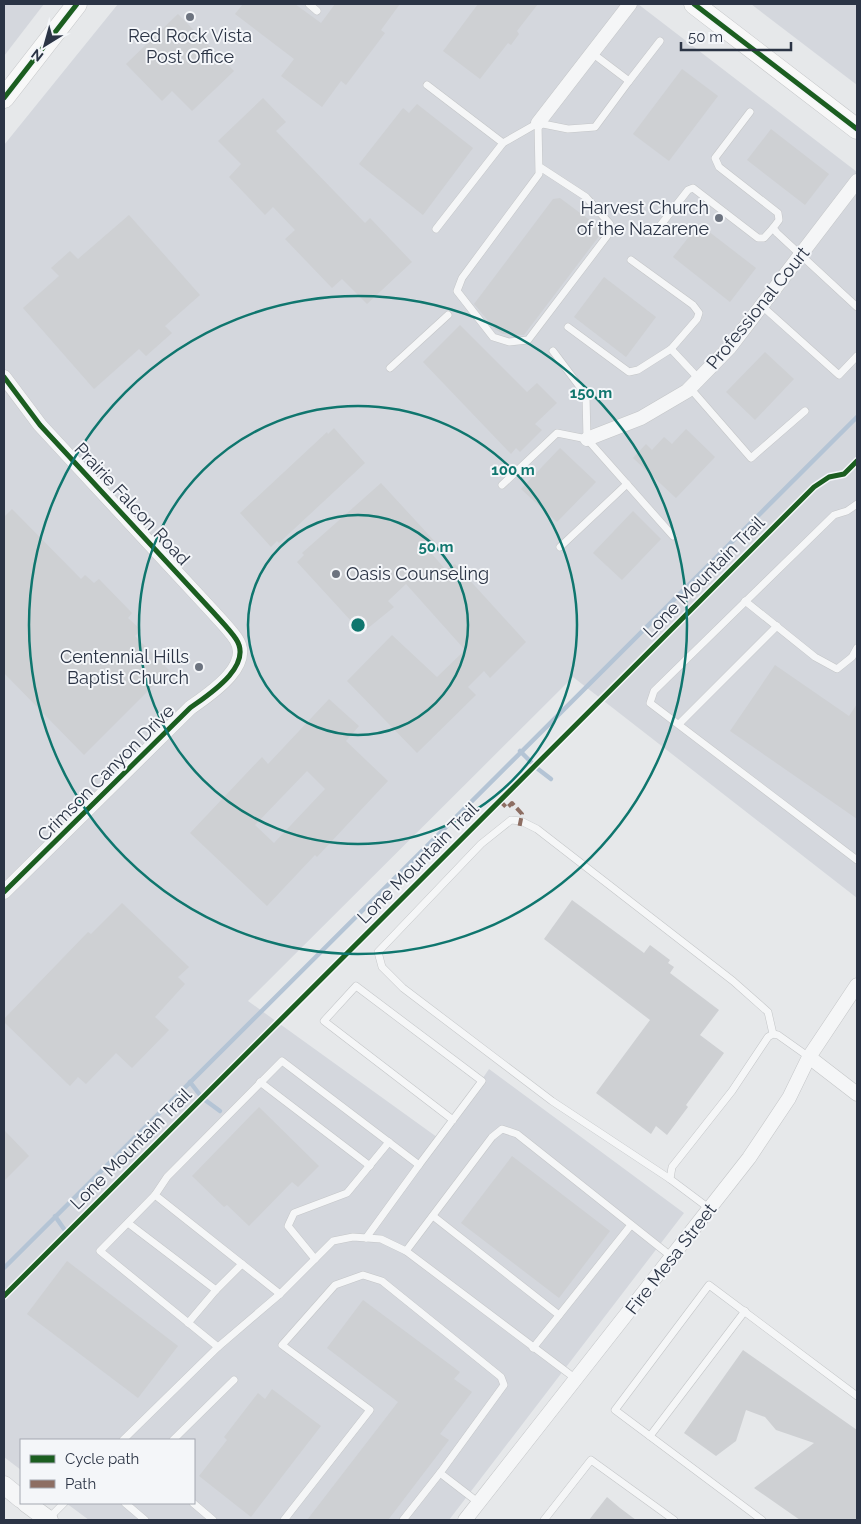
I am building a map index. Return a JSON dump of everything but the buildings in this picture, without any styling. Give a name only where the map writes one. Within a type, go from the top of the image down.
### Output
[{"type":"main road","points":[[4,98],[77,4]]},
{"type":"main road","points":[[694,4],[857,129]]},
{"type":"street","points":[[538,123],[630,4]]},
{"type":"street","name":"Professional Court","points":[[587,439],[641,418],[694,383],[730,347],[857,181]]},
{"type":"street","name":"Prairie Falcon Road","points":[[4,377],[40,425],[213,612],[237,640],[240,649]]},
{"type":"street","name":"Crimson Canyon Drive","points":[[4,892],[190,708],[223,682],[235,668],[240,656],[240,649]]},
{"type":"street","name":"Fire Mesa Street","points":[[465,1520],[577,1380],[749,1158],[789,1098],[809,1057],[857,985]]},
{"type":"street","points":[[809,1057],[857,1094]]},
{"type":"street","points":[[4,1485],[20,1498]]},
{"type":"street","points":[[27,1504],[49,1520]]},
{"type":"lane","points":[[309,4],[317,11]]},
{"type":"lane","points":[[436,229],[503,143],[538,123],[568,129],[595,127],[660,41]]},
{"type":"lane","points":[[592,53],[630,81]]},
{"type":"lane","points":[[428,86],[503,143]]},
{"type":"lane","points":[[656,231],[688,190],[693,188],[758,238],[764,238],[773,228],[779,220],[778,214],[718,167],[715,158],[750,112]]},
{"type":"lane","points":[[538,123],[537,151],[540,168],[539,174],[462,278],[457,291],[493,337],[509,342],[528,340],[607,236],[610,224],[586,198],[540,168]]},
{"type":"lane","points":[[773,228],[857,307]]},
{"type":"lane","points":[[568,326],[630,372],[638,370],[671,349],[699,313],[693,305],[631,260]]},
{"type":"lane","points":[[762,306],[839,375],[857,356]]},
{"type":"lane","points":[[390,368],[448,315]]},
{"type":"lane","points":[[671,349],[694,383],[751,458],[805,411]]},
{"type":"lane","points":[[553,351],[586,395],[587,439]]},
{"type":"lane","points":[[502,485],[557,433],[587,439],[673,536]]},
{"type":"lane","points":[[560,547],[627,484]]},
{"type":"lane","points":[[857,504],[847,511],[834,515],[654,691],[650,703],[788,810],[857,860]]},
{"type":"lane","points":[[745,601],[814,656],[838,669],[852,657],[857,648]]},
{"type":"lane","points":[[679,724],[777,626]]},
{"type":"lane","points":[[710,1209],[670,1179],[552,1101],[403,988],[382,967],[378,952],[481,844],[511,820],[516,819],[538,829],[733,981],[768,1012],[773,1034],[809,1057]]},
{"type":"lane","points":[[366,1238],[482,1081],[356,986],[324,1021],[452,1120]]},
{"type":"lane","points":[[670,1179],[672,1167],[732,1091],[768,1037],[773,1034]]},
{"type":"lane","points":[[218,1347],[100,1251],[155,1195],[167,1177],[282,1061],[419,1165]]},
{"type":"lane","points":[[260,1082],[370,1166]]},
{"type":"lane","points":[[406,1251],[492,1137],[502,1128],[517,1134],[672,1257]]},
{"type":"lane","points":[[315,1259],[288,1226],[294,1212],[346,1193],[390,1142]]},
{"type":"lane","points":[[155,1195],[280,1294]]},
{"type":"lane","points":[[433,1216],[559,1315]]},
{"type":"lane","points":[[128,1223],[216,1290]]},
{"type":"lane","points":[[533,1348],[631,1225]]},
{"type":"lane","points":[[126,1439],[218,1347],[280,1294],[333,1241],[353,1237],[381,1239],[406,1251],[577,1380]]},
{"type":"lane","points":[[188,1324],[216,1290],[242,1264]]},
{"type":"lane","points":[[284,1520],[370,1410],[282,1345],[335,1285],[363,1275],[382,1281],[501,1378],[504,1385],[403,1520]]},
{"type":"lane","points":[[762,1520],[614,1410],[709,1285],[857,1396]]},
{"type":"lane","points":[[650,1436],[744,1311]]},
{"type":"lane","points":[[174,1439],[234,1380]]},
{"type":"lane","points":[[544,1520],[591,1460],[674,1520]]},
{"type":"lane","points":[[440,1473],[479,1503]]},
{"type":"lane","points":[[49,1520],[63,1504]]},
{"type":"lane","points":[[126,1504],[146,1520]]},
{"type":"lane","points":[[193,1504],[213,1520]]},
{"type":"shaded area","points":[[4,4],[44,4],[4,56]]},
{"type":"shaded area","points":[[118,4],[638,4],[857,172],[857,898],[573,677],[248,1001],[441,1140],[489,1069],[684,1213],[449,1520],[89,1520],[67,1504],[195,1504],[195,1439],[20,1439],[20,1469],[4,1457],[4,145]]},
{"type":"shaded area","points":[[751,4],[857,4],[857,85]]},
{"type":"waterway","points":[[4,1268],[857,417]]},
{"type":"waterway","points":[[520,751],[533,764]]},
{"type":"waterway","points":[[538,769],[551,779]]},
{"type":"waterway","points":[[190,1082],[200,1095]]},
{"type":"waterway","points":[[205,1100],[220,1111]]},
{"type":"waterway","points":[[55,1216],[64,1229]]},
{"type":"marked path","points":[[500,801],[507,808],[512,803],[522,814],[519,829]]},
{"type":"cycle path","points":[[4,98],[77,4]]},
{"type":"cycle path","points":[[694,4],[857,129]]},
{"type":"cycle path","points":[[4,377],[40,425],[228,629],[236,639],[240,649],[239,659],[226,679],[190,708],[4,892]]},
{"type":"cycle path","name":"Lone Mountain Trail","points":[[4,1296],[814,487],[829,477],[844,474],[857,461]]},
{"type":"place","name":"Red Rock Vista Post Office","points":[[190,17]]},
{"type":"place","name":"Harvest Church of the Nazarene","points":[[719,218]]},
{"type":"place","name":"Oasis Counseling","points":[[336,574]]},
{"type":"place","name":"Centennial Hills Baptist Church","points":[[199,667]]}]
